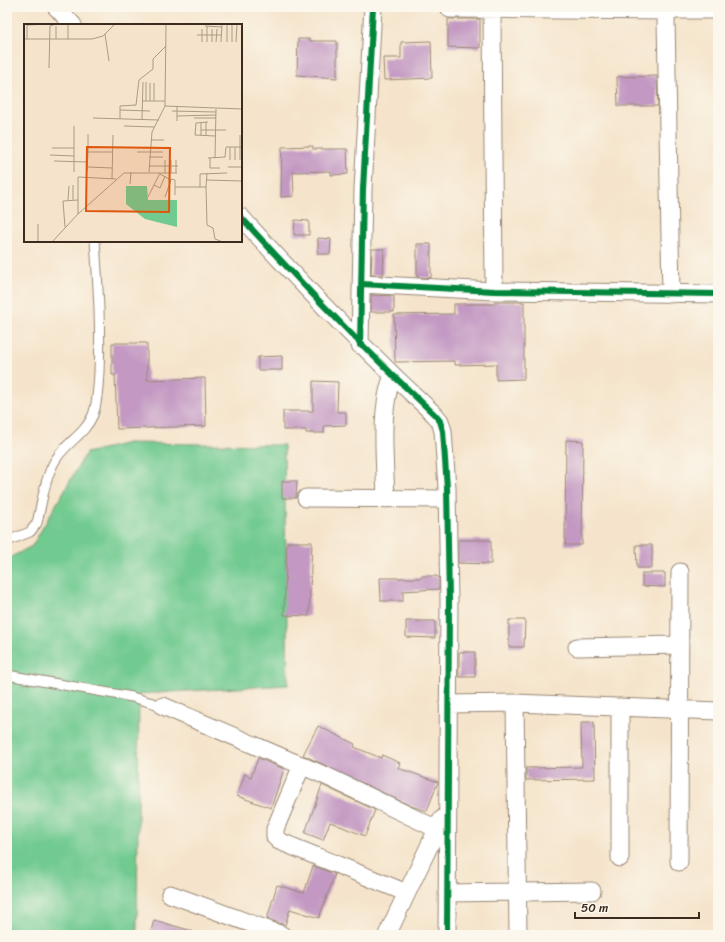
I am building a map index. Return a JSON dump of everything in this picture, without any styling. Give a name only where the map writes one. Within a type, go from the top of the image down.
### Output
[{"type":"street","points":[[56,7],[72,24]]},
{"type":"street","points":[[360,345],[363,189],[373,7]]},
{"type":"street","points":[[450,10],[474,8],[492,10],[718,10]]},
{"type":"street","points":[[492,10],[494,291]]},
{"type":"street","points":[[671,11],[666,18],[671,294]]},
{"type":"street","points":[[242,217],[296,278],[360,345],[440,421],[443,431],[447,500],[449,600],[447,935]]},
{"type":"street","points":[[361,284],[494,291],[718,294]]},
{"type":"street","points":[[386,499],[386,397],[393,376]]},
{"type":"street","points":[[306,498],[447,500]]},
{"type":"street","points":[[679,862],[680,572]]},
{"type":"street","points":[[577,647],[680,645]]},
{"type":"street","points":[[448,704],[515,703],[718,711]]},
{"type":"street","points":[[515,703],[518,935]]},
{"type":"street","points":[[163,706],[302,765],[437,830]]},
{"type":"street","points":[[620,707],[620,858]]},
{"type":"street","points":[[302,765],[275,829],[275,837],[279,841],[407,893]]},
{"type":"street","points":[[387,935],[448,808]]},
{"type":"street","points":[[447,893],[592,891]]},
{"type":"street","points":[[170,894],[282,935]]},
{"type":"lane","points":[[7,541],[34,528],[37,523],[50,473],[55,460],[62,451],[85,430],[94,413],[98,390],[100,318],[96,242]]},
{"type":"lane","points":[[7,675],[132,697],[163,706]]},
{"type":"green space","points":[[128,443],[284,445],[288,685],[139,694],[137,935],[7,935],[7,559],[32,546],[86,453]]},
{"type":"building","points":[[448,19],[480,19],[480,48],[448,47]]},
{"type":"building","points":[[298,39],[310,39],[310,41],[337,41],[337,78],[297,75]]},
{"type":"building","points":[[431,41],[432,78],[384,80],[383,58],[401,58],[401,42]]},
{"type":"building","points":[[657,76],[658,106],[618,106],[617,77]]},
{"type":"building","points":[[313,146],[313,149],[347,149],[348,174],[331,175],[331,171],[293,172],[294,196],[281,197],[282,147]]},
{"type":"building","points":[[295,220],[309,221],[309,235],[294,235]]},
{"type":"building","points":[[318,238],[331,239],[330,254],[318,254]]},
{"type":"building","points":[[417,244],[431,244],[431,278],[417,277]]},
{"type":"building","points":[[372,249],[384,249],[383,275],[371,275]]},
{"type":"building","points":[[371,295],[394,296],[394,312],[371,312]]},
{"type":"building","points":[[495,302],[524,302],[524,379],[496,380],[496,364],[455,365],[455,361],[395,362],[394,315],[454,314],[454,304],[495,304]]},
{"type":"building","points":[[112,343],[147,343],[147,380],[205,378],[206,426],[117,429],[115,375],[112,375]]},
{"type":"building","points":[[282,356],[282,370],[258,370],[258,357]]},
{"type":"building","points":[[313,381],[338,382],[337,412],[346,412],[346,425],[324,426],[324,433],[306,433],[306,430],[283,430],[283,411],[313,411]]},
{"type":"building","points":[[566,440],[583,441],[582,545],[565,545]]},
{"type":"building","points":[[282,481],[297,481],[296,498],[282,498]]},
{"type":"building","points":[[458,540],[491,540],[491,564],[458,563]]},
{"type":"building","points":[[287,542],[312,542],[309,616],[284,615]]},
{"type":"building","points":[[636,545],[652,545],[652,568],[637,568]]},
{"type":"building","points":[[642,573],[665,573],[665,587],[642,586]]},
{"type":"building","points":[[421,576],[437,576],[439,578],[439,589],[403,591],[403,601],[381,601],[380,578],[421,578]]},
{"type":"building","points":[[509,620],[525,620],[524,647],[509,647]]},
{"type":"building","points":[[406,621],[435,621],[435,638],[406,637]]},
{"type":"building","points":[[459,652],[475,652],[475,677],[459,677]]},
{"type":"building","points":[[581,722],[594,722],[595,779],[526,780],[526,768],[582,767]]},
{"type":"building","points":[[318,726],[355,744],[354,747],[381,758],[382,755],[400,763],[398,768],[438,782],[427,811],[411,806],[303,755]]},
{"type":"building","points":[[258,758],[284,769],[271,808],[237,796],[245,774],[251,777]]},
{"type":"building","points":[[322,785],[375,810],[365,836],[330,822],[323,840],[305,833]]},
{"type":"building","points":[[313,866],[335,874],[319,918],[290,909],[285,925],[267,919],[277,885],[304,893]]},
{"type":"building","points":[[154,920],[192,931],[192,935],[150,935]]},
{"type":"cycle path","points":[[360,345],[363,189],[373,7]]},
{"type":"cycle path","points":[[242,218],[336,318],[435,415],[440,421],[443,431],[447,488],[449,600],[447,935]]},
{"type":"cycle path","points":[[361,284],[494,291],[718,294]]}]
